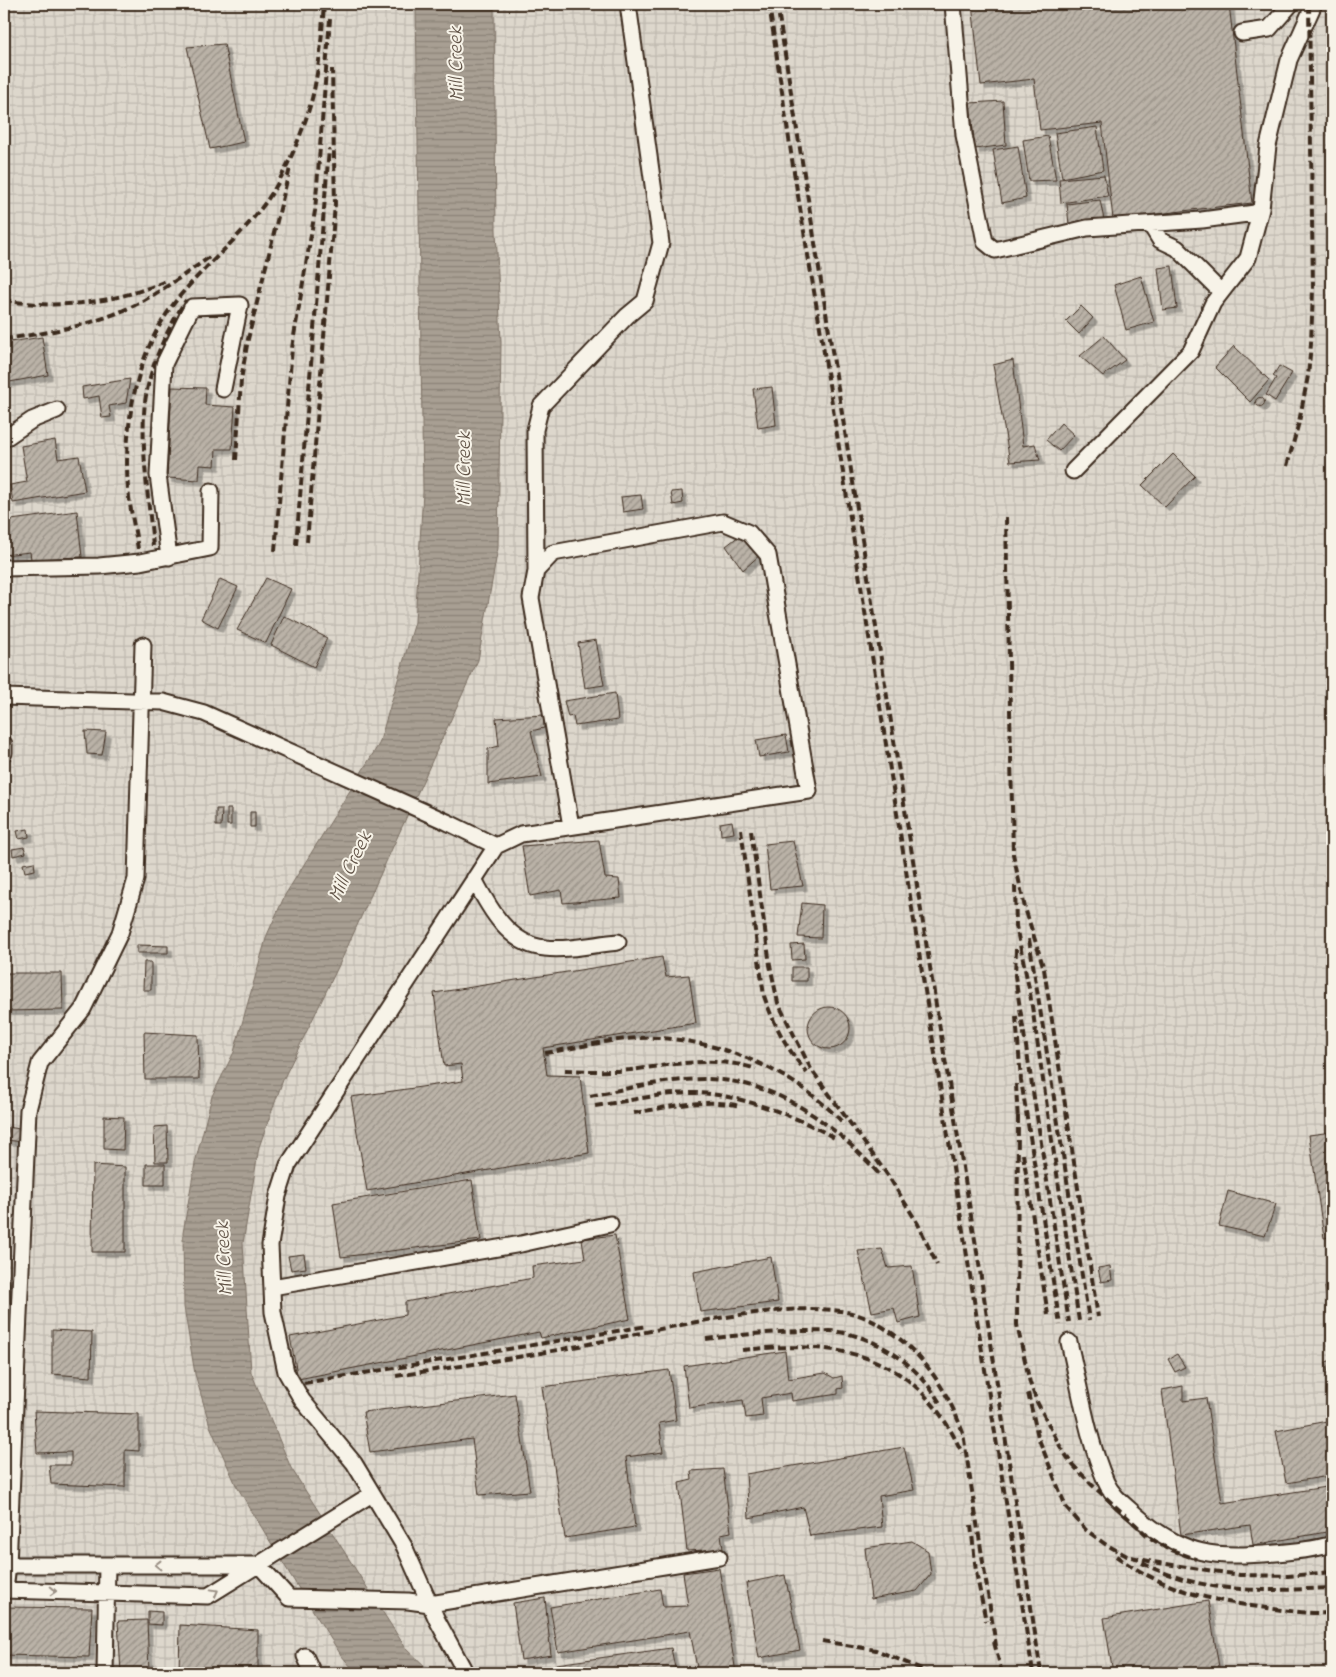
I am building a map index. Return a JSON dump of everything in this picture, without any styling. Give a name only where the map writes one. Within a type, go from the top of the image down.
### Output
[{"type":"lane","points":[[571,826],[531,598],[536,571],[535,430],[541,406],[627,316],[645,301],[662,243],[628,4]]},
{"type":"lane","points":[[953,4],[964,135],[985,242],[995,250],[1087,228],[1255,214],[1261,209]]},
{"type":"lane","points":[[1242,33],[1269,29],[1291,4]]},
{"type":"lane","points":[[1073,470],[1191,351],[1213,303],[1248,258],[1261,209],[1268,146],[1289,60],[1314,4]]},
{"type":"lane","points":[[1150,224],[1160,240],[1177,248],[1221,292]]},
{"type":"lane","points":[[169,557],[158,476],[164,364],[192,307],[240,304],[223,389]]},
{"type":"lane","points":[[4,439],[32,420],[57,410]]},
{"type":"lane","points":[[4,568],[99,566],[140,562],[210,548],[211,491]]},
{"type":"lane","points":[[463,1668],[430,1604],[404,1546],[354,1463],[302,1400],[286,1372],[273,1312],[270,1245],[278,1196],[288,1165],[496,846],[521,834],[809,791],[768,555],[749,533],[723,522],[553,553],[536,571]]},
{"type":"lane","points":[[143,645],[143,702],[136,879],[120,933],[83,1009],[40,1063],[28,1110],[4,1590],[208,1596],[372,1494]]},
{"type":"lane","points":[[4,697],[164,702],[204,712],[496,846]]},
{"type":"lane","points":[[4,744],[6,750],[4,753]]},
{"type":"lane","points":[[474,879],[494,914],[516,937],[533,946],[547,949],[618,942]]},
{"type":"lane","points":[[272,1287],[521,1244],[610,1224]]},
{"type":"lane","points":[[1069,1342],[1093,1440],[1106,1482],[1116,1498],[1157,1534],[1181,1546],[1209,1555],[1256,1554],[1317,1549],[1332,1544]]},
{"type":"lane","points":[[6,1565],[259,1565],[289,1598],[408,1601],[430,1604],[719,1557]]},
{"type":"lane","points":[[105,1673],[107,1565]]},
{"type":"lane","points":[[305,1656],[313,1673]]},
{"type":"shaded area","points":[[4,4],[1332,4],[1332,1673],[4,1673]]},
{"type":"water","name":"Mill Creek","points":[[416,4],[494,4],[496,230],[501,342],[498,548],[478,660],[340,963],[283,1080],[259,1147],[243,1243],[251,1372],[291,1468],[405,1647],[432,1673],[356,1673],[341,1655],[236,1485],[210,1426],[195,1374],[184,1307],[183,1233],[195,1163],[212,1096],[234,1052],[267,935],[285,895],[379,744],[415,622],[423,492]]},
{"type":"building","points":[[972,4],[1229,4],[1252,203],[1113,219],[1102,123],[1040,130],[1034,79],[981,85]]},
{"type":"building","points":[[224,44],[244,142],[210,149],[187,47]]},
{"type":"building","points":[[1003,101],[1006,145],[975,149],[970,103]]},
{"type":"building","points":[[1097,127],[1103,170],[1062,178],[1055,133]]},
{"type":"building","points":[[1048,136],[1056,180],[1029,181],[1023,140]]},
{"type":"building","points":[[1018,146],[1026,198],[1002,203],[993,150]]},
{"type":"building","points":[[1104,175],[1108,196],[1061,203],[1059,179]]},
{"type":"building","points":[[1100,200],[1104,220],[1069,225],[1067,204]]},
{"type":"building","points":[[1172,266],[1177,308],[1163,310],[1158,268]]},
{"type":"building","points":[[1141,276],[1154,322],[1126,330],[1114,285]]},
{"type":"building","points":[[1081,306],[1093,318],[1079,334],[1066,321]]},
{"type":"building","points":[[1104,336],[1125,360],[1103,376],[1080,356]]},
{"type":"building","points":[[42,337],[48,375],[4,383],[4,343]]},
{"type":"building","points":[[1234,346],[1269,380],[1250,402],[1215,367]]},
{"type":"building","points":[[1013,360],[1023,446],[1035,444],[1040,460],[1010,462],[993,365]]},
{"type":"building","points":[[1279,366],[1292,373],[1275,401],[1266,395],[1276,378],[1273,376]]},
{"type":"building","points":[[130,379],[126,403],[109,406],[111,417],[102,418],[99,396],[83,399],[82,387]]},
{"type":"building","points":[[172,387],[206,388],[205,405],[235,407],[232,449],[216,449],[215,466],[200,465],[199,480],[167,478]]},
{"type":"building","points":[[772,387],[776,425],[758,428],[753,389]]},
{"type":"building","points":[[1260,397],[1265,402],[1260,407],[1255,402]]},
{"type":"building","points":[[1061,423],[1074,435],[1059,451],[1046,440]]},
{"type":"building","points":[[55,440],[58,459],[79,456],[85,491],[13,503],[10,485],[27,482],[21,446]]},
{"type":"building","points":[[1173,454],[1195,476],[1165,507],[1142,485]]},
{"type":"building","points":[[682,491],[683,503],[673,505],[671,492]]},
{"type":"building","points":[[641,495],[643,509],[623,512],[621,497]]},
{"type":"building","points":[[77,511],[82,557],[31,559],[30,552],[4,555],[4,521]]},
{"type":"building","points":[[744,532],[762,553],[743,570],[726,546]]},
{"type":"building","points":[[266,578],[291,589],[266,643],[237,630]]},
{"type":"building","points":[[220,579],[238,587],[218,628],[201,619]]},
{"type":"building","points":[[284,616],[327,638],[314,667],[271,645]]},
{"type":"building","points":[[596,640],[604,685],[585,688],[578,643]]},
{"type":"building","points":[[615,693],[618,720],[575,726],[573,716],[568,717],[564,701]]},
{"type":"building","points":[[544,715],[544,728],[531,731],[542,777],[488,784],[488,749],[499,746],[496,718]]},
{"type":"building","points":[[85,731],[106,732],[102,755],[87,754]]},
{"type":"building","points":[[786,735],[789,752],[759,757],[756,740]]},
{"type":"building","points":[[216,809],[222,809],[221,826],[216,826]]},
{"type":"building","points":[[227,809],[231,809],[231,825],[227,825]]},
{"type":"building","points":[[250,812],[255,812],[255,827],[250,827]]},
{"type":"building","points":[[732,821],[734,833],[721,835],[720,823]]},
{"type":"building","points":[[28,829],[29,837],[19,839],[17,831]]},
{"type":"building","points":[[599,840],[605,878],[619,879],[621,898],[563,903],[561,890],[530,896],[522,846]]},
{"type":"building","points":[[793,841],[803,886],[770,889],[765,844]]},
{"type":"building","points":[[24,847],[26,853],[13,856],[12,849]]},
{"type":"building","points":[[34,862],[35,870],[25,872],[23,864]]},
{"type":"building","points":[[802,903],[822,905],[821,938],[798,937]]},
{"type":"building","points":[[804,944],[805,959],[792,960],[791,945]]},
{"type":"building","points":[[137,945],[168,946],[168,953],[137,953]]},
{"type":"building","points":[[662,957],[666,977],[689,975],[696,1023],[543,1048],[547,1075],[580,1076],[589,1153],[367,1191],[351,1097],[463,1081],[461,1064],[444,1066],[434,993]]},
{"type":"building","points":[[144,962],[151,962],[151,990],[143,990]]},
{"type":"building","points":[[792,967],[807,967],[807,981],[792,981]]},
{"type":"building","points":[[4,973],[62,973],[63,1010],[4,1011]]},
{"type":"building","points":[[833,1007],[841,1010],[847,1016],[850,1028],[847,1040],[841,1046],[825,1049],[817,1046],[811,1040],[808,1024],[811,1016],[817,1010]]},
{"type":"building","points":[[144,1032],[198,1035],[199,1079],[145,1079]]},
{"type":"building","points":[[104,1116],[124,1117],[123,1150],[104,1149]]},
{"type":"building","points":[[167,1126],[168,1162],[155,1162],[154,1127]]},
{"type":"building","points":[[8,1127],[25,1130],[23,1142],[6,1140]]},
{"type":"building","points":[[1332,1132],[1332,1237],[1324,1238],[1309,1135]]},
{"type":"building","points":[[146,1164],[165,1164],[165,1185],[146,1185]]},
{"type":"building","points":[[93,1165],[125,1167],[125,1252],[92,1252]]},
{"type":"building","points":[[472,1180],[481,1240],[341,1257],[333,1203]]},
{"type":"building","points":[[1228,1191],[1276,1204],[1265,1236],[1219,1226]]},
{"type":"building","points":[[615,1235],[630,1319],[541,1338],[539,1332],[298,1379],[290,1337],[405,1315],[405,1302],[533,1278],[532,1266],[585,1259],[582,1239]]},
{"type":"building","points":[[882,1249],[888,1268],[912,1266],[920,1317],[898,1323],[894,1308],[872,1312],[858,1251]]},
{"type":"building","points":[[304,1254],[306,1268],[291,1270],[288,1256]]},
{"type":"building","points":[[771,1257],[778,1302],[700,1312],[694,1272]]},
{"type":"building","points":[[1110,1266],[1112,1280],[1101,1282],[1098,1268]]},
{"type":"building","points":[[8,1277],[5,1388],[4,1278]]},
{"type":"building","points":[[1332,1285],[1332,1334],[1325,1287]]},
{"type":"building","points":[[52,1330],[92,1332],[91,1377],[52,1374]]},
{"type":"building","points":[[785,1351],[788,1379],[825,1373],[834,1378],[842,1376],[843,1388],[838,1389],[838,1394],[792,1401],[791,1393],[761,1398],[763,1416],[746,1418],[743,1400],[689,1408],[684,1366]]},
{"type":"building","points":[[1177,1354],[1185,1367],[1175,1372],[1168,1359]]},
{"type":"building","points":[[1332,1360],[1332,1390],[1331,1390],[1326,1362]]},
{"type":"building","points":[[669,1370],[676,1420],[659,1423],[663,1452],[626,1457],[635,1527],[565,1538],[542,1387]]},
{"type":"building","points":[[1183,1386],[1183,1401],[1206,1398],[1222,1503],[1332,1486],[1332,1531],[1253,1545],[1250,1525],[1181,1535],[1162,1390]]},
{"type":"building","points":[[515,1394],[530,1491],[479,1495],[472,1439],[370,1452],[363,1412]]},
{"type":"building","points":[[34,1411],[139,1414],[139,1451],[125,1450],[125,1487],[51,1484],[49,1465],[71,1465],[71,1452],[37,1453]]},
{"type":"building","points":[[1332,1420],[1332,1468],[1328,1468],[1329,1476],[1286,1483],[1276,1431]]},
{"type":"building","points":[[904,1447],[914,1490],[879,1496],[882,1527],[810,1536],[803,1507],[749,1518],[746,1474]]},
{"type":"building","points":[[723,1469],[731,1532],[721,1534],[723,1549],[687,1551],[679,1483],[692,1480],[691,1471]]},
{"type":"building","points":[[912,1541],[928,1551],[931,1574],[917,1591],[871,1599],[865,1548]]},
{"type":"building","points":[[719,1568],[736,1673],[698,1673],[690,1631],[558,1652],[550,1607],[660,1589],[663,1607],[688,1606],[683,1573]]},
{"type":"building","points":[[785,1575],[800,1650],[759,1658],[746,1583]]},
{"type":"building","points":[[545,1598],[551,1655],[521,1660],[513,1603]]},
{"type":"building","points":[[1208,1601],[1220,1673],[1113,1673],[1104,1618]]},
{"type":"building","points":[[4,1607],[92,1608],[89,1657],[4,1655]]},
{"type":"building","points":[[148,1611],[162,1612],[162,1625],[148,1624]]},
{"type":"building","points":[[147,1620],[149,1673],[121,1673],[118,1621]]},
{"type":"building","points":[[180,1625],[258,1630],[258,1673],[179,1673]]},
{"type":"building","points":[[671,1648],[676,1673],[557,1673],[556,1664]]},
{"type":"railway","points":[[138,549],[129,497],[127,463],[131,410],[145,358],[155,334],[185,290],[255,216],[275,188],[294,150],[314,92],[324,4]]},
{"type":"railway","points":[[769,4],[793,166],[1033,1673]]},
{"type":"railway","points":[[777,4],[979,1264],[1041,1673]]},
{"type":"railway","points":[[1287,466],[1299,422],[1308,376],[1311,344],[1313,289],[1309,4]]},
{"type":"railway","points":[[275,551],[292,348],[315,211],[330,19]]},
{"type":"railway","points":[[307,542],[335,204],[332,69]]},
{"type":"railway","points":[[296,545],[329,149]]},
{"type":"railway","points":[[236,460],[241,380],[248,339],[290,168]]},
{"type":"railway","points":[[4,339],[89,323],[121,311],[156,293],[211,256]]},
{"type":"railway","points":[[4,300],[45,304],[87,302],[128,294],[168,280]]},
{"type":"railway","points":[[153,546],[144,446],[147,390],[158,354],[173,321],[186,300]]},
{"type":"railway","points":[[1006,517],[1013,854],[1025,908],[1044,969],[1098,1317]]},
{"type":"railway","points":[[741,829],[764,996],[782,1036],[793,1055],[807,1073]]},
{"type":"railway","points":[[751,831],[770,965],[778,1003],[811,1069],[889,1177],[918,1224],[937,1265]]},
{"type":"railway","points":[[1015,886],[1016,926],[1030,993],[1079,1321]]},
{"type":"railway","points":[[1029,939],[1089,1320]]},
{"type":"railway","points":[[1016,949],[1015,976],[1069,1322]]},
{"type":"railway","points":[[1016,1016],[1021,1080],[1060,1325]]},
{"type":"railway","points":[[545,1053],[616,1040],[644,1038],[683,1041],[709,1046],[759,1063],[783,1076],[826,1106],[844,1124]]},
{"type":"railway","points":[[565,1070],[622,1071],[693,1062],[725,1063],[756,1069]]},
{"type":"railway","points":[[590,1096],[648,1084],[692,1079],[732,1081],[757,1087],[803,1108],[844,1139],[879,1174]]},
{"type":"railway","points":[[1016,1084],[1018,1122]]},
{"type":"railway","points":[[595,1106],[669,1094],[711,1094],[767,1108],[805,1123],[836,1139]]},
{"type":"railway","points":[[634,1113],[700,1103],[740,1106]]},
{"type":"railway","points":[[1018,1116],[1017,1325],[1030,1383],[1037,1402],[1071,1463],[1092,1485],[1149,1537],[1166,1548],[1196,1559]]},
{"type":"railway","points":[[1023,1154],[1048,1315]]},
{"type":"railway","points":[[396,1376],[525,1356],[676,1326],[763,1312],[804,1309],[839,1311],[866,1318],[883,1327],[899,1339],[926,1365],[947,1397],[956,1415],[963,1433],[996,1646]]},
{"type":"railway","points":[[304,1383],[647,1326]]},
{"type":"railway","points":[[706,1339],[799,1331],[833,1331],[855,1336],[885,1348],[911,1367],[932,1391],[941,1405]]},
{"type":"railway","points":[[742,1350],[778,1347],[812,1348],[844,1352],[873,1360],[899,1374],[923,1393],[944,1419],[962,1453]]},
{"type":"railway","points":[[1028,1393],[1038,1437],[1066,1507],[1086,1530],[1105,1544],[1127,1556],[1153,1562],[1240,1575],[1288,1576],[1332,1572]]},
{"type":"railway","points":[[971,1525],[976,1572],[986,1621]]},
{"type":"railway","points":[[1116,1556],[1134,1568],[1170,1586],[1188,1592],[1246,1605],[1308,1613],[1332,1613]]},
{"type":"railway","points":[[1142,1563],[1189,1581],[1212,1586],[1258,1590],[1332,1588]]},
{"type":"railway","points":[[822,1641],[876,1650],[931,1673]]},
{"type":"railway","points":[[994,1642],[1002,1673]]},
{"type":"railway","points":[[1072,1669],[1074,1673]]},
{"type":"railway","points":[[874,1673],[885,1673]]}]
